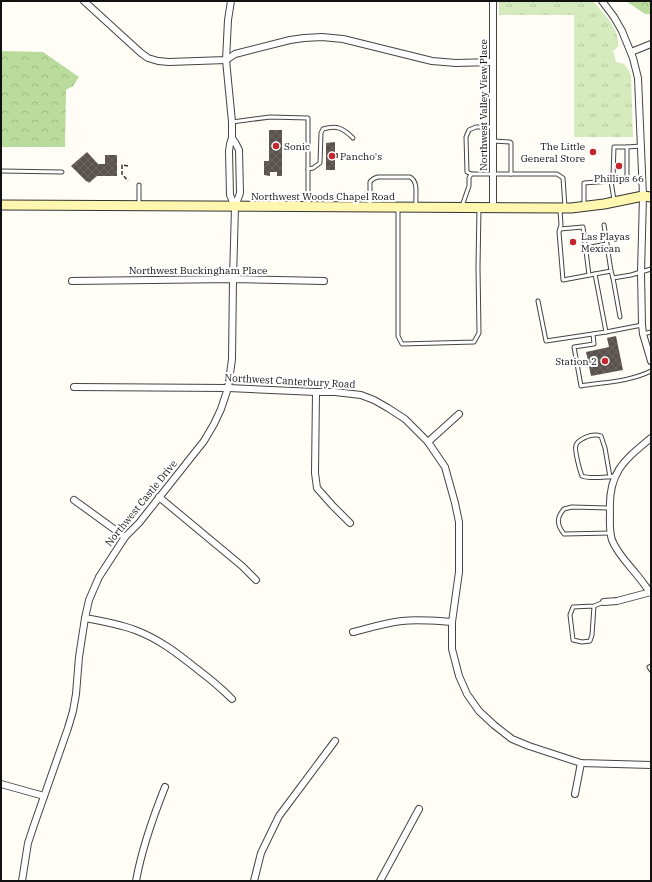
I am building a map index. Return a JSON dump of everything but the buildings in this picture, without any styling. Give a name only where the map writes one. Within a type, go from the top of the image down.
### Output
[{"type":"main road","name":"Northwest Woods Chapel Road","points":[[1,205],[563,208],[584,207],[647,196],[651,190]]},
{"type":"street","points":[[84,1],[141,53],[148,58],[158,61],[226,60],[235,54],[290,40],[322,37],[343,39],[432,61],[456,63],[493,62]]},
{"type":"street","points":[[231,1],[228,20],[226,60],[232,122],[232,138],[229,151],[230,193],[235,207]]},
{"type":"street","name":"Northwest Valley View Place","points":[[493,1],[493,208]]},
{"type":"street","points":[[602,1],[622,31],[631,52],[638,78],[641,146],[647,196],[641,273],[642,326],[651,361]]},
{"type":"street","points":[[631,52],[651,44]]},
{"type":"street","points":[[232,138],[239,150],[240,193],[235,207]]},
{"type":"street","name":"Northwest Castle Drive","points":[[22,881],[28,843],[73,711],[79,657],[89,600],[99,577],[125,537],[204,441],[221,409],[228,388],[232,359],[232,279],[235,207]]},
{"type":"street","name":"Northwest Buckingham Place","points":[[72,281],[232,279],[324,281]]},
{"type":"street","name":"Northwest Canterbury Road","points":[[74,387],[228,388],[335,392],[362,395],[374,400],[405,419],[428,442],[445,467],[451,484],[459,522],[459,572],[452,622],[452,649],[459,676],[467,694],[479,711],[494,726],[512,739],[581,763],[651,765]]},
{"type":"street","points":[[316,392],[315,473],[317,488],[350,522]]},
{"type":"street","points":[[428,442],[459,414]]},
{"type":"street","points":[[604,602],[617,601],[651,593],[622,558],[612,540],[609,508],[612,476],[630,454],[651,438]]},
{"type":"street","points":[[159,497],[242,566],[256,580]]},
{"type":"street","points":[[74,500],[125,537]]},
{"type":"street","points":[[85,618],[118,625],[156,639],[180,655],[219,686],[232,699]]},
{"type":"street","points":[[353,632],[401,621],[417,620],[452,622]]},
{"type":"street","points":[[254,881],[260,852],[279,816],[335,741]]},
{"type":"street","points":[[575,794],[581,763]]},
{"type":"street","points":[[1,784],[44,796]]},
{"type":"street","points":[[136,881],[142,851],[165,787]]},
{"type":"street","points":[[380,881],[419,809]]},
{"type":"lane","points":[[232,122],[270,117],[308,118],[308,207]]},
{"type":"lane","points":[[308,169],[317,166],[320,163],[321,133],[323,129],[328,127],[341,128],[352,138]]},
{"type":"lane","points":[[493,128],[474,128],[470,129],[467,133],[468,173],[557,174],[563,178],[563,208],[559,232],[563,280],[611,271]]},
{"type":"lane","points":[[493,141],[512,143],[511,174]]},
{"type":"lane","points":[[614,202],[611,181],[614,177],[614,147],[641,146]]},
{"type":"lane","points":[[584,207],[584,183],[626,180],[627,147]]},
{"type":"lane","points":[[1,171],[62,172]]},
{"type":"lane","points":[[461,208],[469,186],[469,178],[471,174]]},
{"type":"lane","points":[[370,208],[370,182],[378,177],[412,178],[416,184],[416,208]]},
{"type":"lane","points":[[139,185],[139,206]]},
{"type":"lane","points":[[398,208],[398,336],[402,344],[474,342],[477,338],[479,333],[479,208]]},
{"type":"lane","points":[[604,225],[620,317]]},
{"type":"lane","points":[[560,229],[583,227],[589,275]]},
{"type":"lane","points":[[585,248],[607,244]]},
{"type":"lane","points":[[613,278],[641,273],[651,269]]},
{"type":"lane","points":[[595,274],[606,332]]},
{"type":"lane","points":[[538,301],[546,341],[642,326]]},
{"type":"lane","points":[[643,334],[651,332]]},
{"type":"lane","points":[[592,334],[594,344],[574,348],[581,386],[622,380],[651,372]]},
{"type":"lane","points":[[596,434],[601,436],[612,476],[587,478],[582,476],[579,469],[576,450],[576,445],[579,440],[596,434]]},
{"type":"lane","points":[[609,508],[572,507],[564,509],[560,513],[558,520],[559,527],[564,534],[611,533]]},
{"type":"lane","points":[[594,606],[592,635],[590,641],[582,642],[573,640],[570,615],[573,607],[594,606],[604,602]]},
{"type":"lane","points":[[651,666],[649,667],[651,670]]},
{"type":"path","points":[[128,166],[122,165],[122,174],[128,181]]},
{"type":"green space","points":[[499,1],[593,1],[610,22],[617,35],[618,47],[613,51],[616,62],[624,64],[631,76],[633,137],[574,137],[574,15],[499,15]]},
{"type":"green space","points":[[626,1],[651,1],[651,14],[645,14]]},
{"type":"green space","points":[[1,51],[43,52],[79,77],[73,86],[66,90],[65,147],[1,147]]},
{"type":"place","name":"Sonic","points":[[276,146]]},
{"type":"place","name":"The Little General Store","points":[[593,152]]},
{"type":"place","name":"Pancho's","points":[[332,156]]},
{"type":"place","name":"Phillips 66","points":[[619,166]]},
{"type":"place","name":"Las Playas Mexican","points":[[573,242]]},
{"type":"place","name":"Station 2","points":[[605,361]]}]
